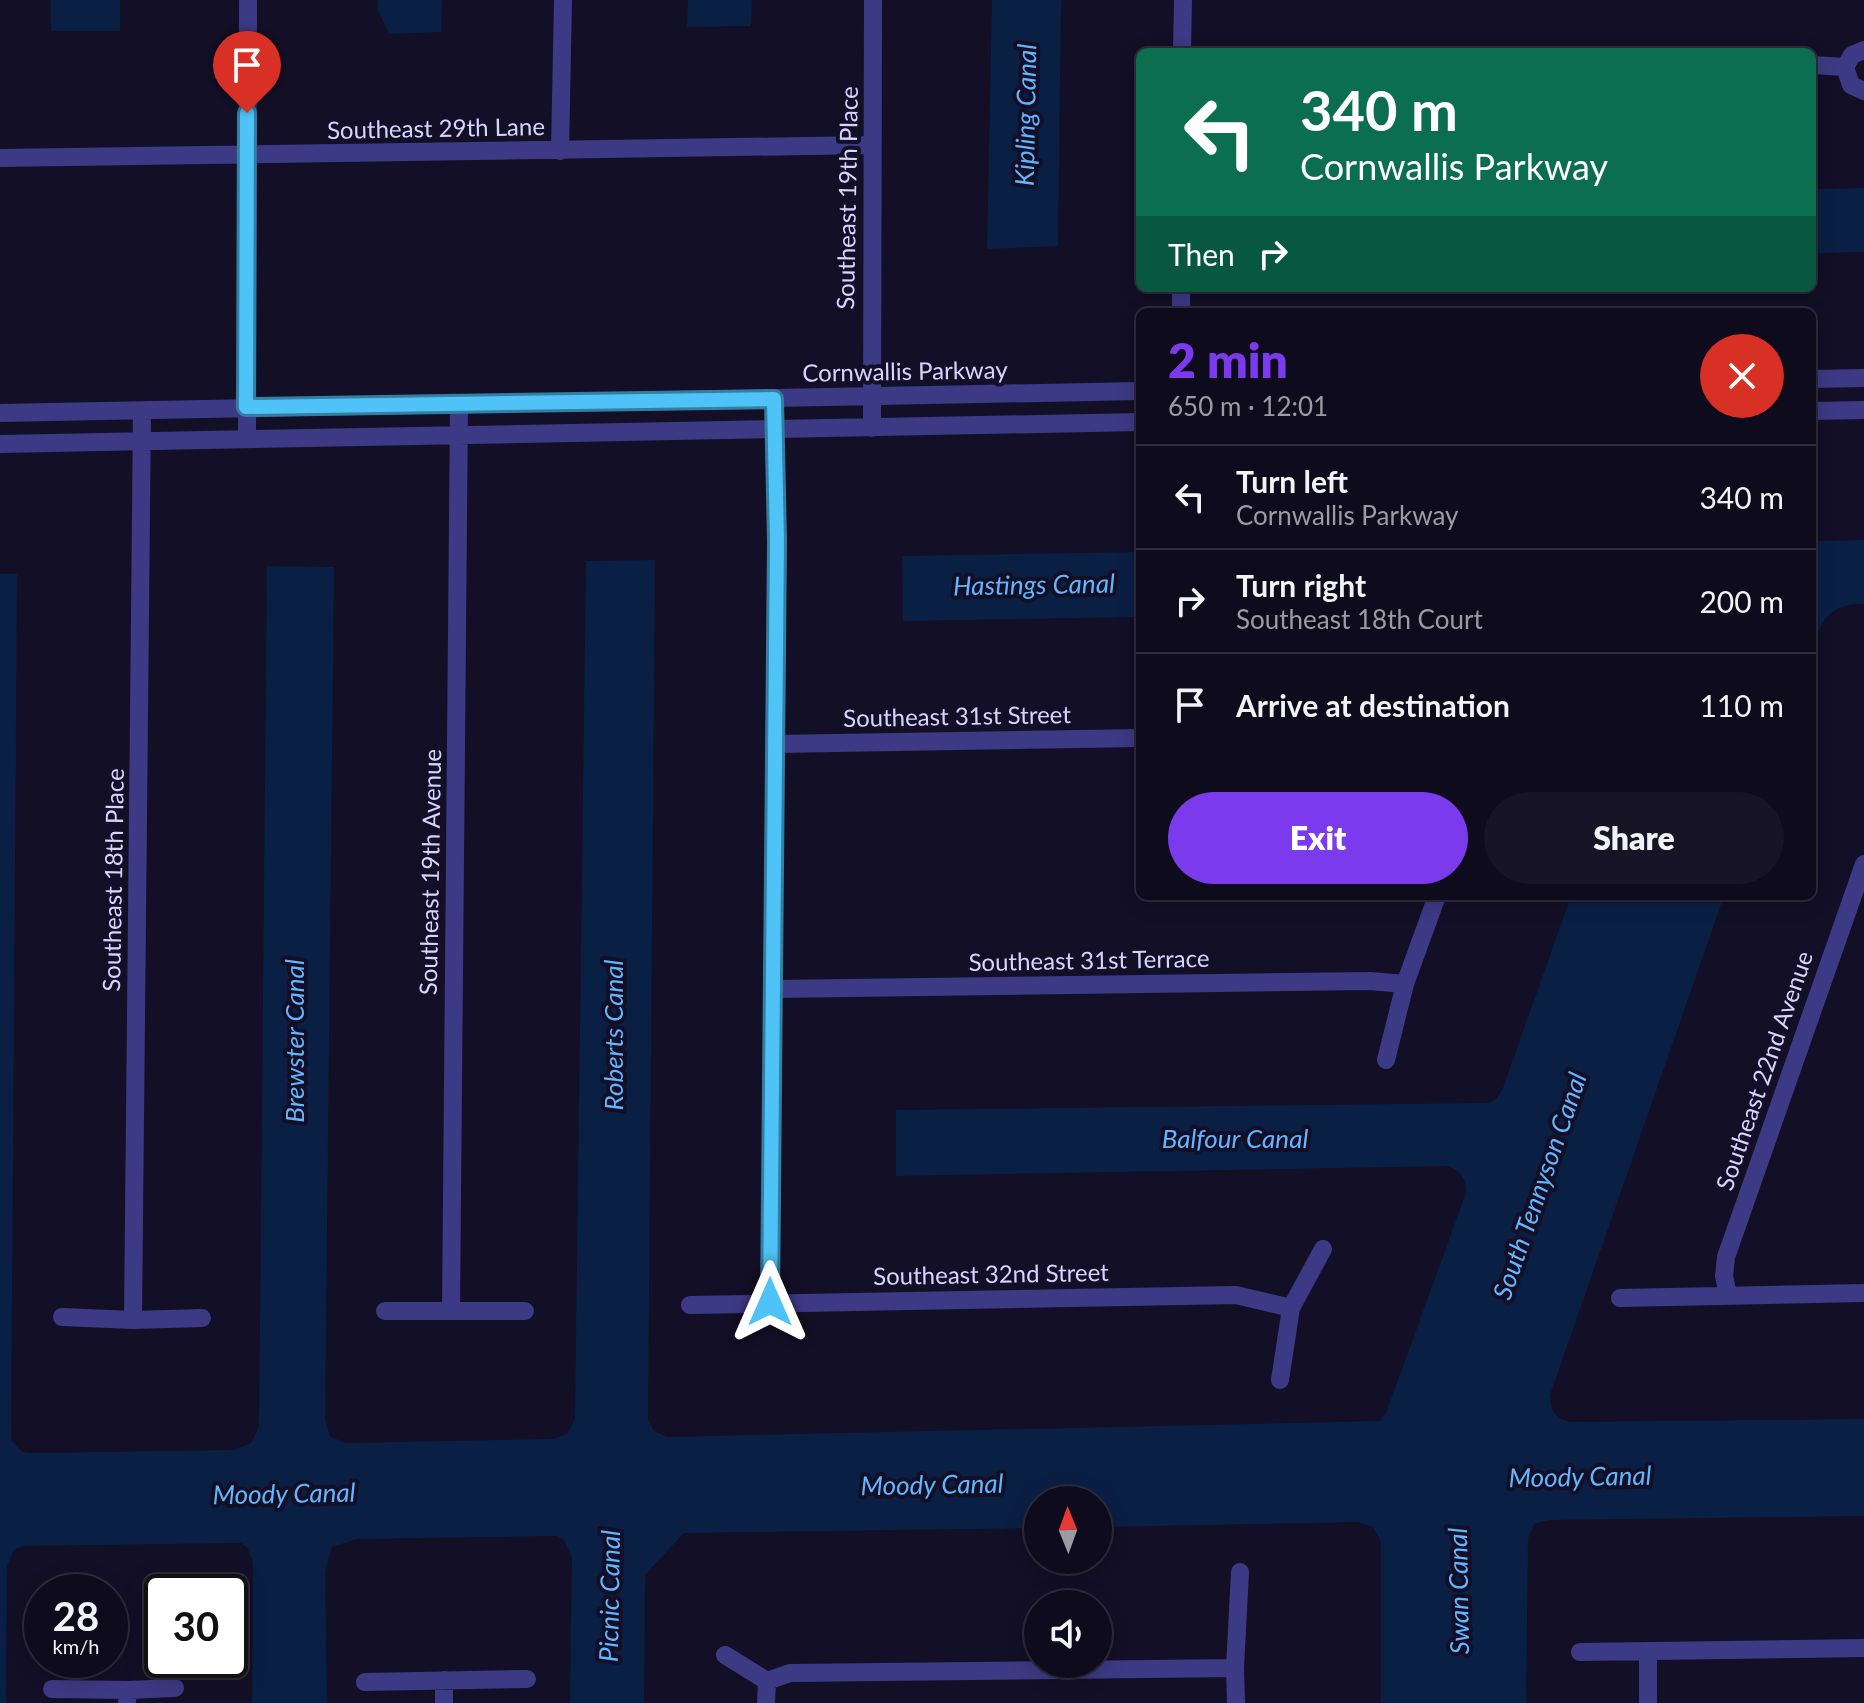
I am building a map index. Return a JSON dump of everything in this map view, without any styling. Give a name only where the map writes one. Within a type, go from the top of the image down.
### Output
[{"type":"street","points":[[247,439],[248,0]]},
{"type":"street","points":[[560,151],[563,0]]},
{"type":"street","name":"Southeast 19th Place","points":[[872,428],[873,0]]},
{"type":"street","points":[[1182,48],[1183,0]]},
{"type":"street","points":[[1864,50],[1852,55],[1845,67],[1851,85],[1864,91]]},
{"type":"street","points":[[1816,65],[1845,67]]},
{"type":"street","name":"Southeast 29th Lane","points":[[0,158],[872,145]]},
{"type":"street","points":[[1816,379],[1864,378]]},
{"type":"street","name":"Cornwallis Parkway","points":[[0,413],[1136,391]]},
{"type":"street","points":[[770,1302],[775,744],[774,399]]},
{"type":"street","name":"Southeast 19th Avenue","points":[[451,1311],[459,405]]},
{"type":"street","points":[[1816,411],[1864,410]]},
{"type":"street","name":"Southeast 18th Place","points":[[133,1320],[142,411]]},
{"type":"street","points":[[0,444],[1136,422]]},
{"type":"street","name":"Southeast 31st Street","points":[[775,744],[1136,738]]},
{"type":"street","name":"Southeast 22nd Avenue","points":[[1728,1295],[1724,1276],[1726,1257],[1864,864]]},
{"type":"street","points":[[1386,1060],[1405,984],[1436,900]]},
{"type":"street","name":"Southeast 31st Terrace","points":[[773,989],[1370,981],[1405,984]]},
{"type":"street","points":[[1280,1380],[1291,1308],[1323,1249]]},
{"type":"street","points":[[1620,1298],[1864,1293]]},
{"type":"street","name":"Southeast 32nd Street","points":[[690,1305],[1236,1295],[1291,1308]]},
{"type":"street","points":[[385,1311],[525,1311]]},
{"type":"street","points":[[62,1317],[133,1320],[202,1318]]},
{"type":"street","points":[[1236,1703],[1240,1572]]},
{"type":"street","points":[[1580,1652],[1864,1648]]},
{"type":"street","points":[[1648,1651],[1648,1703]]},
{"type":"street","points":[[725,1655],[767,1681]]},
{"type":"street","points":[[767,1681],[790,1673],[1235,1668]]},
{"type":"street","points":[[365,1682],[527,1679]]},
{"type":"street","points":[[444,1680],[444,1703]]},
{"type":"street","points":[[766,1703],[767,1681]]},
{"type":"street","points":[[52,1689],[128,1697],[175,1688]]},
{"type":"water","points":[[51,0],[120,0],[120,31],[51,31]]},
{"type":"water","points":[[378,0],[442,0],[441,32],[389,34],[378,11]]},
{"type":"water","points":[[688,0],[752,0],[751,26],[687,27]]},
{"type":"water","name":"Kipling Canal","points":[[992,0],[1061,0],[1058,246],[987,249]]},
{"type":"water","points":[[1864,188],[1864,252],[1816,253],[1816,189]]},
{"type":"water","points":[[1864,540],[1864,604],[1844,606],[1830,614],[1816,638],[1816,541]]},
{"type":"water","name":"Hastings Canal","points":[[1136,552],[1136,617],[903,621],[902,556]]},
{"type":"water","points":[[655,560],[648,1419],[654,1431],[667,1437],[1380,1421],[1386,1413],[1466,1193],[1464,1179],[1456,1170],[1447,1166],[896,1176],[896,1110],[1488,1103],[1496,1099],[1503,1088],[1570,900],[1723,900],[1550,1395],[1551,1406],[1558,1416],[1572,1422],[1864,1419],[1864,1516],[1550,1520],[1534,1524],[1528,1539],[1526,1703],[1381,1703],[1381,1542],[1373,1527],[1358,1522],[1112,1527],[1112,1486],[1024,1486],[1024,1528],[684,1533],[645,1575],[644,1703],[570,1703],[572,1558],[564,1540],[557,1536],[357,1539],[332,1547],[325,1572],[327,1703],[252,1703],[253,1562],[247,1547],[241,1543],[24,1546],[14,1550],[7,1566],[6,1703],[0,1703],[0,574],[17,574],[11,1440],[22,1452],[31,1453],[233,1450],[251,1443],[259,1426],[267,566],[334,567],[325,1420],[330,1436],[345,1443],[552,1439],[567,1434],[575,1419],[586,561]]},
{"type":"route","points":[[247,113],[249,251],[246,407],[774,399],[777,541],[770,1302]]},
{"type":"water label","name":"Roberts Canal","points":[[614,1035]]},
{"type":"water label","name":"Brewster Canal","points":[[295,1041]]},
{"type":"water label","name":"Balfour Canal","points":[[1235,1139]]},
{"type":"water label","name":"South Tennyson Canal","points":[[1540,1186]]},
{"type":"water label","name":"Moody Canal","points":[[1580,1477]]},
{"type":"water label","name":"Moody Canal","points":[[932,1485]]},
{"type":"water label","name":"Moody Canal","points":[[284,1494]]},
{"type":"water label","name":"Swan Canal","points":[[1459,1591]]},
{"type":"water label","name":"Picnic Canal","points":[[610,1596]]}]
